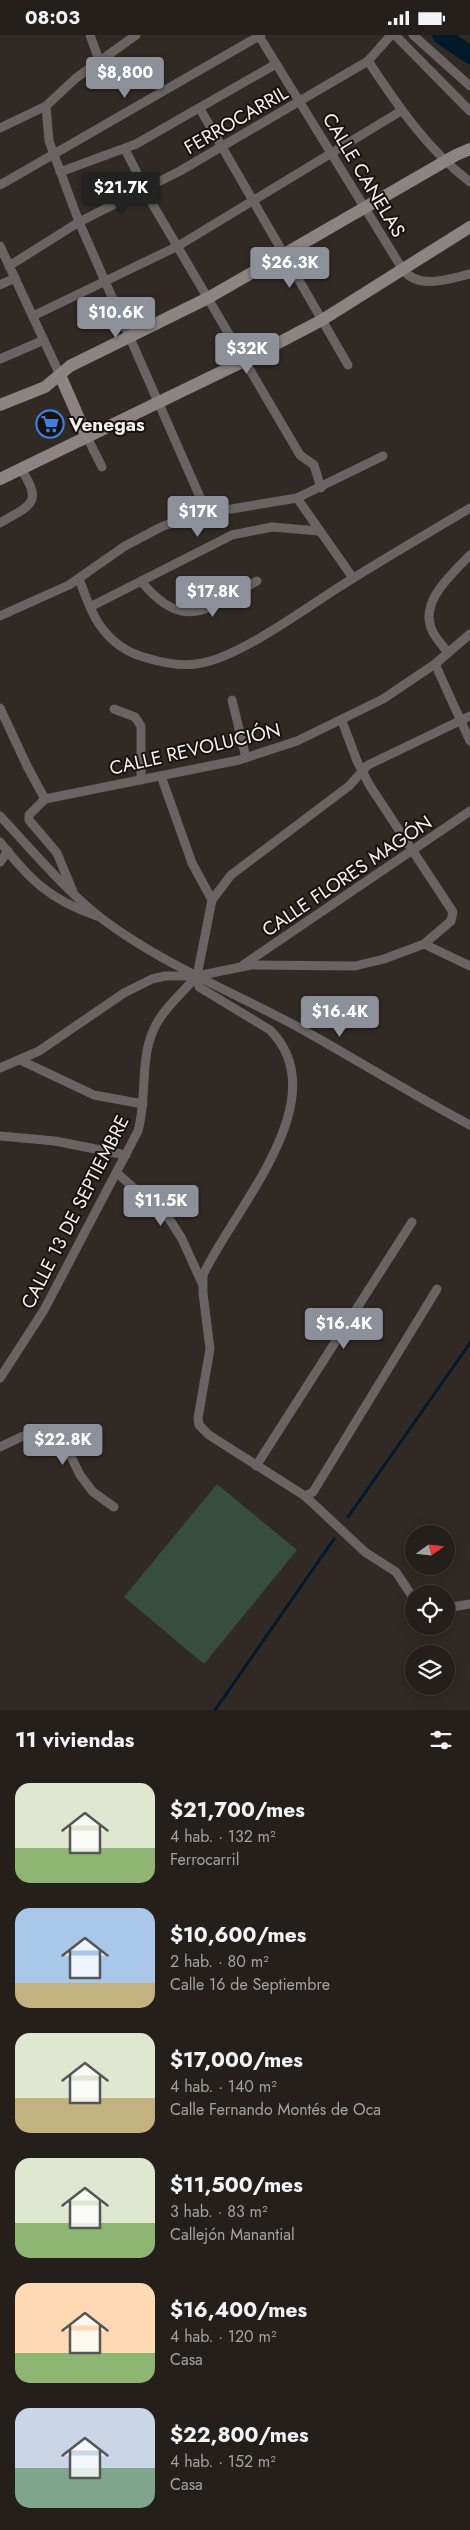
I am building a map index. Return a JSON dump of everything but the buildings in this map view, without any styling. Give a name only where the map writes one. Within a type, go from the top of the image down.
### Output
[{"type":"street","points":[[90,35],[100,60]]},
{"type":"street","points":[[0,129],[46,107],[100,60],[136,35]]},
{"type":"street","name":"FERROCARRIL","points":[[10,266],[79,222],[222,147],[368,61],[391,35]]},
{"type":"street","points":[[395,35],[470,111]]},
{"type":"street","points":[[414,35],[470,86]]},
{"type":"street","points":[[0,185],[260,36]]},
{"type":"street","name":"CALLE CANELAS","points":[[260,36],[403,270],[414,280],[428,282],[470,274]]},
{"type":"street","points":[[368,61],[401,111],[445,161],[470,182]]},
{"type":"street","points":[[60,172],[125,149],[200,109],[276,64]]},
{"type":"street","points":[[46,107],[46,126],[53,154],[79,222],[207,513]]},
{"type":"street","points":[[200,109],[348,365]]},
{"type":"street","points":[[33,316],[105,283],[178,246],[401,111]]},
{"type":"street","points":[[125,149],[144,189],[300,455],[314,465],[321,488]]},
{"type":"street","points":[[0,405],[45,387],[70,366],[208,298],[364,207],[470,149]]},
{"type":"street","points":[[0,479],[244,361],[322,320],[470,227]]},
{"type":"street","points":[[0,246],[102,467]]},
{"type":"street","points":[[0,285],[15,278]]},
{"type":"street","points":[[0,359],[44,340]]},
{"type":"street","points":[[0,616],[57,591],[79,579],[141,537],[177,520],[297,498],[321,488],[383,456]]},
{"type":"street","points":[[0,523],[31,503],[34,494],[33,487],[22,469]]},
{"type":"street","points":[[297,498],[353,578]]},
{"type":"street","points":[[79,579],[90,607],[104,631],[121,647],[138,656],[159,662],[195,664],[217,659],[250,641],[470,508]]},
{"type":"street","points":[[90,607],[221,540],[245,531],[272,527],[319,531]]},
{"type":"street","points":[[448,653],[434,634],[430,625],[430,605],[449,578],[470,555]]},
{"type":"street","points":[[141,581],[164,606],[176,611],[186,612],[206,609],[257,581]]},
{"type":"street","name":"CALLE REVOLUCIÓN","points":[[45,799],[246,758],[297,741],[342,721],[383,699],[435,664],[470,634]]},
{"type":"street","points":[[435,664],[470,741]]},
{"type":"street","points":[[232,700],[246,758]]},
{"type":"street","points":[[0,708],[45,799],[29,815],[29,820],[57,853],[74,892]]},
{"type":"street","points":[[114,709],[135,717],[142,726],[141,780]]},
{"type":"street","points":[[202,1283],[206,1267],[272,1157],[291,1102],[293,1082],[283,1046],[270,1030],[202,991],[196,976],[212,900],[231,875],[349,786],[375,761],[470,715]]},
{"type":"street","points":[[0,1068],[52,1043],[140,984],[165,976],[196,976],[241,967],[355,966],[384,959],[424,944],[451,921],[453,912],[412,852],[362,772],[342,721]]},
{"type":"street","points":[[161,776],[192,863],[212,900]]},
{"type":"street","name":"CALLE FLORES MAGÓN","points":[[241,967],[470,811]]},
{"type":"street","points":[[0,815],[74,892],[100,916],[127,935],[196,976],[295,1026],[470,1125]]},
{"type":"street","points":[[0,842],[30,878],[70,907],[100,916]]},
{"type":"street","points":[[0,862],[8,851]]},
{"type":"street","points":[[424,944],[470,966]]},
{"type":"street","name":"CALLE 13 DE SEPTIEMBRE","points":[[1,1375],[44,1310],[138,1131],[152,1031],[196,976]]},
{"type":"street","points":[[20,1060],[94,1095],[143,1104]]},
{"type":"street","points":[[0,1136],[64,1142],[126,1155]]},
{"type":"street","points":[[117,1173],[170,1220],[182,1239],[202,1283],[210,1349],[198,1412],[199,1425],[209,1435],[305,1496],[365,1552],[396,1571],[405,1585]]},
{"type":"street","points":[[256,1466],[412,1222]]},
{"type":"street","points":[[305,1496],[312,1492],[437,1289]]},
{"type":"street","points":[[0,1447],[23,1436],[60,1440],[65,1444],[80,1475],[93,1492],[114,1507]]},
{"type":"street","points":[[455,1606],[470,1604]]},
{"type":"green space","points":[[217,1484],[297,1550],[204,1664],[124,1597]]},
{"type":"waterway","points":[[441,35],[470,55]]},
{"type":"waterway","points":[[348,1517],[470,1343]]},
{"type":"waterway","points":[[215,1710],[334,1539]]},
{"type":"place","name":"Venegas","points":[[50,424]]}]
